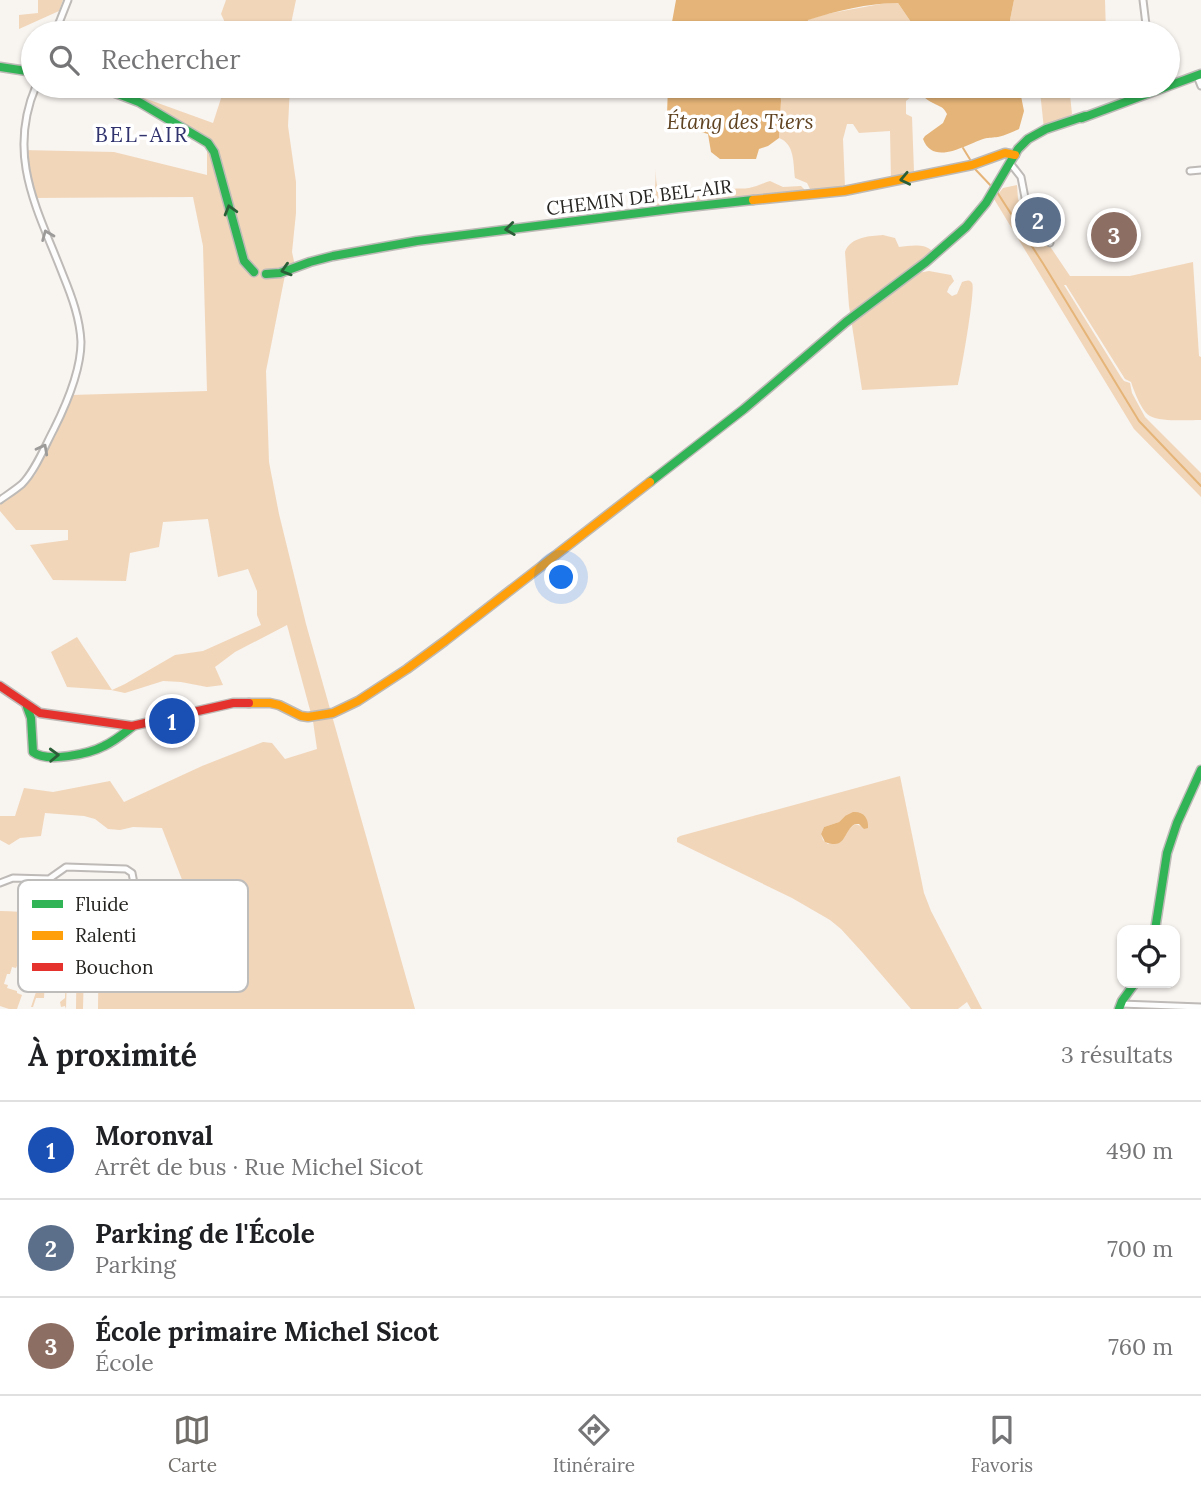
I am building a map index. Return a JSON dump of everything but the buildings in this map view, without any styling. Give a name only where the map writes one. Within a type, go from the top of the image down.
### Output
[{"type":"street","points":[[60,21],[68,0]]},
{"type":"street","points":[[1143,0],[1146,21]]},
{"type":"street","points":[[0,67],[21,70]]},
{"type":"street","points":[[1180,81],[1199,75],[1201,86]]},
{"type":"street","points":[[0,500],[22,485],[33,469],[61,414],[74,379],[80,351],[80,332],[74,304],[27,180],[24,146],[32,98]]},
{"type":"street","points":[[128,98],[208,143],[214,152],[244,261],[254,272]]},
{"type":"street","points":[[0,686],[37,712],[132,726],[239,702],[275,704],[308,717],[333,713],[358,701],[445,641],[744,409],[846,322],[926,262],[966,227],[995,190],[1021,145],[1031,137],[1130,98]]},
{"type":"street","name":"CHEMIN DE BEL-AIR","points":[[266,274],[280,273],[333,256],[416,241],[670,209],[844,191],[974,165],[1005,153],[1015,155]]},
{"type":"street","points":[[1010,163],[1022,180],[1026,203],[1050,243]]},
{"type":"street","points":[[1190,171],[1201,170]]},
{"type":"street","points":[[27,707],[31,718],[33,751],[38,756],[91,752],[115,741],[132,726]]},
{"type":"street","points":[[1156,925],[1170,845],[1180,815],[1201,770]]},
{"type":"street","points":[[0,883],[13,878],[49,878],[66,867],[126,869],[132,873],[134,880]]},
{"type":"street","points":[[1120,1007],[1132,988]]},
{"type":"street","points":[[1120,1007],[1201,1007]]},
{"type":"shaded area","points":[[38,0],[63,0],[59,11],[37,21],[21,21],[19,29],[19,15],[38,13]]},
{"type":"shaded area","points":[[226,0],[296,0],[292,21],[224,21],[221,14]]},
{"type":"shaded area","points":[[1014,0],[1105,0],[1106,21],[1010,20]]},
{"type":"shaded area","points":[[898,3],[910,21],[807,21],[826,14]]},
{"type":"shaded area","points":[[126,98],[144,98],[213,123],[221,98],[289,98],[288,126],[296,182],[292,252],[295,266],[286,270],[266,371],[269,462],[306,624],[415,1009],[98,1009],[98,992],[248,992],[248,880],[182,880],[162,828],[108,829],[95,819],[84,816],[45,813],[41,836],[20,838],[9,845],[0,840],[0,816],[15,816],[24,788],[53,792],[110,781],[124,802],[202,766],[263,742],[272,743],[285,759],[317,749],[313,721],[287,625],[235,652],[215,667],[223,685],[207,687],[163,681],[125,693],[67,687],[51,652],[77,637],[112,690],[175,655],[203,651],[261,625],[257,615],[257,591],[248,569],[218,577],[208,519],[163,522],[159,547],[130,553],[126,581],[53,580],[30,545],[68,540],[68,530],[16,530],[0,511],[0,504],[35,475],[71,395],[207,391],[203,246],[193,197],[30,198],[22,150],[114,152],[207,175],[207,139]]},
{"type":"shaded area","points":[[781,98],[910,98],[906,101],[906,114],[912,117],[914,172],[891,179],[890,131],[859,133],[853,124],[847,124],[843,139],[845,187],[811,191],[807,183],[795,178],[791,149],[779,138]]},
{"type":"shaded area","points":[[1041,98],[1070,98],[1072,114],[1044,129]]},
{"type":"shaded area","points":[[656,168],[658,189],[668,197],[696,196],[752,187],[770,181],[783,187],[801,186],[805,190],[654,209]]},
{"type":"shaded area","points":[[1017,185],[1018,199],[1043,244],[1047,242],[1070,276],[1130,276],[1193,262],[1201,357],[1201,420],[1161,419],[1147,414],[1131,382],[1125,379],[1064,285],[1121,377],[1130,383],[1132,393],[1145,417],[1201,473],[1201,497],[1134,429],[994,199],[1003,188]]},
{"type":"shaded area","points":[[883,235],[895,238],[899,247],[921,246],[932,251],[901,276],[929,271],[951,275],[954,281],[947,292],[952,296],[957,294],[962,282],[972,283],[970,314],[958,385],[862,390],[849,306],[845,252],[856,240]]},
{"type":"shaded area","points":[[900,776],[924,893],[982,1009],[971,1009],[967,1002],[958,1009],[911,1009],[862,952],[830,920],[792,898],[677,842],[680,836]],"holes":[[[845,816],[868,828],[855,824],[828,844],[821,834],[824,827],[839,822]]]},
{"type":"shaded area","points":[[0,911],[18,912],[18,966],[12,967],[4,984],[22,995],[17,1009],[0,1006]]},
{"type":"shaded area","points":[[36,992],[44,992],[44,998],[36,998],[31,1007]]},
{"type":"shaded area","points":[[66,992],[66,1009],[65,1006],[61,1007],[60,1002]]},
{"type":"shaded area","points":[[76,992],[83,992],[83,1009],[76,1009]]},
{"type":"water","points":[[676,0],[1014,0],[1010,21],[910,21],[898,3],[852,8],[808,21],[672,21]]},
{"type":"water","name":"Étang des Tiers","points":[[668,98],[781,98],[779,138],[759,149],[756,159],[720,159],[711,152],[708,134],[694,130],[667,115]]},
{"type":"water","points":[[925,98],[1021,98],[1024,111],[1019,129],[952,151],[935,152],[923,139],[943,123],[947,114],[943,108]]},
{"type":"water","points":[[853,812],[865,816],[868,828],[864,829],[855,824],[841,842],[825,842],[821,834],[824,827],[839,822]]},
{"type":"waterway","points":[[963,148],[971,161]]},
{"type":"waterway","points":[[975,169],[993,188]]},
{"type":"waterway","points":[[997,192],[1139,421],[1201,486]]},
{"type":"traffic: fast","points":[[0,67],[21,70]]},
{"type":"traffic: fast","points":[[1180,82],[1201,74]]},
{"type":"traffic: fast","points":[[128,98],[208,143],[214,152],[244,261],[254,272]]},
{"type":"traffic: fast","points":[[1082,118],[1136,98]]},
{"type":"traffic: fast","points":[[650,482],[744,409],[846,322],[926,262],[966,227],[986,203],[1018,149],[1028,139],[1046,129],[1085,116]]},
{"type":"traffic: fast","points":[[266,274],[280,273],[333,256],[417,241],[753,200]]},
{"type":"traffic: fast","points":[[27,707],[31,718],[33,752],[48,757],[89,752],[112,742],[132,727]]},
{"type":"traffic: fast","points":[[1156,925],[1167,853],[1177,823],[1201,770]]},
{"type":"traffic: fast","points":[[1119,1009],[1131,988]]},
{"type":"traffic: slow","points":[[753,200],[844,191],[972,165],[1005,153],[1015,155]]},
{"type":"traffic: slow","points":[[249,703],[279,705],[308,717],[333,713],[358,701],[445,641],[650,482]]},
{"type":"traffic: jam","points":[[0,686],[40,713],[132,726],[233,703],[249,703]]},
{"type":"place","name":"Parking de l'École","points":[[1038,220]]},
{"type":"place","name":"École primaire Michel Sicot","points":[[1114,235]]},
{"type":"place","name":"Moronval","points":[[172,721]]},
{"type":"district","name":"BEL-AIR","points":[[142,134]]}]
